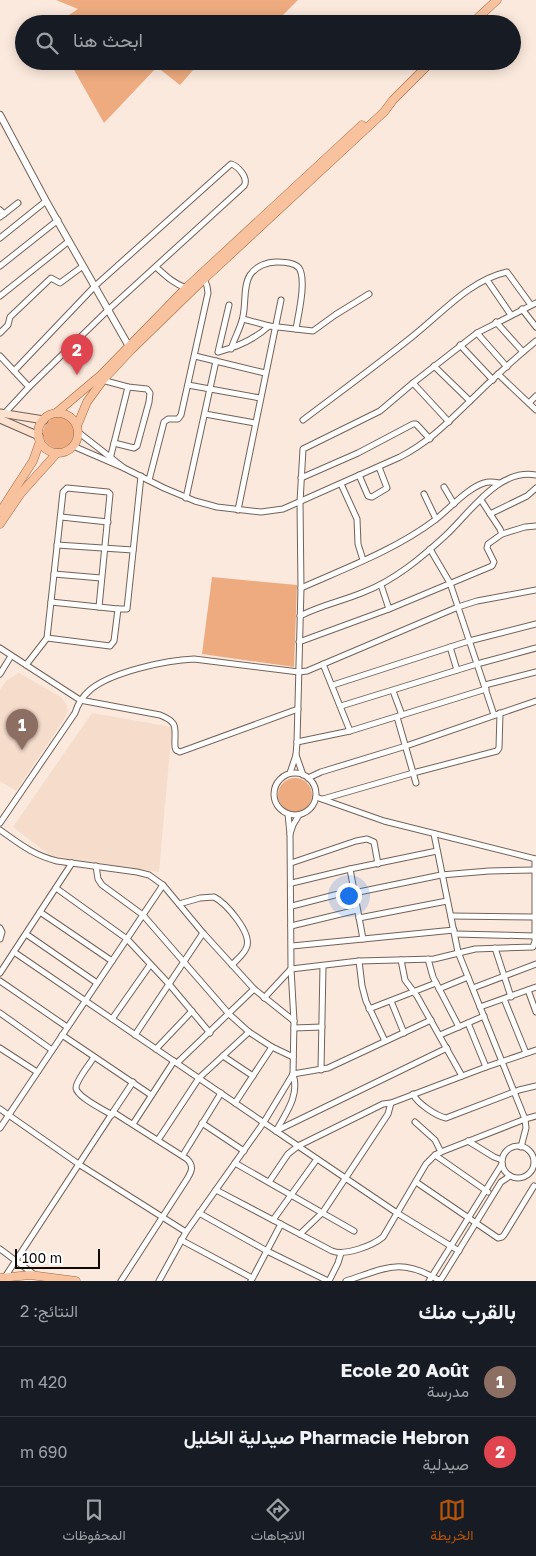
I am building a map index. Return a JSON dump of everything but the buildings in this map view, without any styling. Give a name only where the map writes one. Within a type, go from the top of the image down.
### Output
[{"type":"main road","points":[[481,15],[497,0]]},
{"type":"main road","points":[[130,348],[380,108],[393,100],[423,70]]},
{"type":"main road","points":[[0,524],[33,461],[40,439],[39,430],[44,420],[100,379],[186,288],[203,277]]},
{"type":"main road","points":[[1,416],[40,439],[47,449],[57,453],[63,452],[73,446],[77,439],[77,429],[87,402],[100,379]]},
{"type":"main road","points":[[56,413],[67,415],[71,418],[77,429]]},
{"type":"main road","points":[[1,416],[44,420]]},
{"type":"main road","points":[[0,512],[18,490],[57,453]]},
{"type":"main road","points":[[3,1278],[35,1275],[76,1281]]},
{"type":"street","points":[[0,115],[46,201],[130,348]]},
{"type":"street","points":[[1,416],[29,386],[108,310],[244,186],[246,179],[232,164],[95,286],[14,371]]},
{"type":"street","points":[[0,238],[46,201]]},
{"type":"street","points":[[1,214],[18,203]]},
{"type":"street","points":[[0,266],[58,220]]},
{"type":"street","points":[[0,296],[69,241]]},
{"type":"street","points":[[231,349],[243,319],[249,276],[254,270],[265,264],[272,262],[298,267],[302,277],[296,329]]},
{"type":"street","points":[[0,334],[8,326],[10,317],[51,278],[60,283],[83,266]]},
{"type":"street","points":[[156,267],[175,284],[186,288]]},
{"type":"street","points":[[290,773],[296,755],[298,708],[301,588],[300,502],[303,449],[380,411],[477,333],[511,314],[534,304],[507,272],[471,288],[422,329],[303,420]]},
{"type":"street","points":[[149,480],[164,422],[168,419],[178,419],[181,415],[208,293],[203,277]]},
{"type":"street","points":[[487,280],[511,314]]},
{"type":"street","points":[[243,319],[269,326],[313,331],[369,294]]},
{"type":"street","points":[[238,510],[281,300]]},
{"type":"street","points":[[228,305],[218,352],[231,349],[258,336],[269,326]]},
{"type":"street","points":[[522,309],[536,327]]},
{"type":"street","points":[[496,322],[523,352]]},
{"type":"street","points":[[477,333],[507,367]]},
{"type":"street","points":[[77,429],[110,459],[124,468],[186,498],[217,507],[238,510],[261,512],[283,509],[409,452],[430,439],[450,422],[498,374],[536,342]]},
{"type":"street","points":[[460,345],[493,380]]},
{"type":"street","points":[[0,356],[29,386]]},
{"type":"street","points":[[195,356],[265,373]]},
{"type":"street","points":[[186,498],[216,361]]},
{"type":"street","points":[[434,366],[470,401]]},
{"type":"street","points":[[498,374],[536,410]]},
{"type":"street","points":[[100,379],[128,387],[147,389],[150,393],[141,435],[136,448],[114,443]]},
{"type":"street","points":[[413,383],[450,422]]},
{"type":"street","points":[[188,385],[260,398]]},
{"type":"street","points":[[110,459],[128,387]]},
{"type":"street","points":[[529,403],[536,396]]},
{"type":"street","points":[[205,414],[255,423]]},
{"type":"street","points":[[301,478],[358,453],[413,424],[416,424],[430,439]]},
{"type":"street","points":[[73,446],[110,459]]},
{"type":"street","points":[[359,475],[368,496],[372,497],[387,488],[379,466]]},
{"type":"street","points":[[300,616],[315,608],[365,592],[397,576],[430,549],[499,482],[511,476],[522,474],[536,475]]},
{"type":"street","points":[[51,602],[127,609],[141,476]]},
{"type":"street","points":[[301,588],[417,533],[476,486],[490,482],[499,482]]},
{"type":"street","points":[[340,484],[357,519],[358,544],[363,560]]},
{"type":"street","points":[[444,487],[454,504]]},
{"type":"street","points":[[26,666],[47,638],[63,492],[67,488],[100,491],[110,494],[99,607]]},
{"type":"street","points":[[490,514],[527,496],[536,488]]},
{"type":"street","points":[[424,494],[436,519]]},
{"type":"street","points":[[481,500],[502,534]]},
{"type":"street","points":[[61,517],[108,522]]},
{"type":"street","points":[[299,642],[389,609],[492,566],[494,562],[487,548],[488,544],[502,534],[536,526]]},
{"type":"street","points":[[58,545],[133,550]]},
{"type":"street","points":[[323,799],[497,751],[499,748],[497,714],[485,687],[450,583],[430,549]]},
{"type":"street","points":[[54,574],[102,578]]},
{"type":"street","points":[[381,585],[389,609]]},
{"type":"street","points":[[0,823],[75,713],[80,700],[90,690],[108,679],[131,671],[176,660],[194,659],[299,672],[323,664],[458,607],[477,601],[536,590]]},
{"type":"street","points":[[47,638],[110,646],[114,641],[118,609]]},
{"type":"street","points":[[333,685],[450,647],[536,624]]},
{"type":"street","points":[[450,647],[458,670]]},
{"type":"street","points":[[0,648],[80,700],[160,715],[170,719],[175,727],[176,750],[180,752],[298,708]]},
{"type":"street","points":[[341,706],[536,648]]},
{"type":"street","points":[[0,674],[11,656]]},
{"type":"street","points":[[323,664],[350,731]]},
{"type":"street","points":[[296,742],[350,731],[536,672]]},
{"type":"street","points":[[393,691],[416,784]]},
{"type":"street","points":[[299,815],[288,814],[278,808],[274,801],[274,787],[283,776],[290,773],[306,776],[321,772],[406,746],[536,701]]},
{"type":"street","points":[[290,834],[299,815],[310,809],[316,797],[313,783],[306,776],[296,755]]},
{"type":"street","points":[[264,998],[291,969],[359,961],[439,958],[475,949],[533,947],[535,936],[536,859],[384,821],[316,797]]},
{"type":"street","points":[[276,1131],[295,1093],[291,969],[292,883],[288,814]]},
{"type":"street","points":[[0,830],[37,855],[57,861],[137,872],[148,875],[163,884],[203,934],[254,989],[294,1021]]},
{"type":"street","points":[[434,834],[458,952],[525,1119],[526,1128],[521,1147]]},
{"type":"street","points":[[291,863],[367,839],[374,842],[378,864]]},
{"type":"street","points":[[292,883],[437,851]]},
{"type":"street","points":[[0,972],[72,863]]},
{"type":"street","points":[[96,866],[98,879],[102,885],[143,915],[229,1014],[249,1032],[272,1047],[293,1057]]},
{"type":"street","points":[[350,869],[363,939]]},
{"type":"street","points":[[292,906],[442,875],[535,870]]},
{"type":"street","points":[[0,1128],[163,884]]},
{"type":"street","points":[[56,888],[127,939],[169,984],[210,1033]]},
{"type":"street","points":[[179,904],[214,897],[224,905],[246,933],[248,941],[244,952],[232,965]]},
{"type":"street","points":[[359,918],[447,901]]},
{"type":"street","points":[[291,926],[357,910]]},
{"type":"street","points":[[40,912],[112,961]]},
{"type":"street","points":[[451,916],[535,919]]},
{"type":"street","points":[[0,928],[2,932],[0,938]]},
{"type":"street","points":[[292,946],[454,932],[535,936]]},
{"type":"street","points":[[26,934],[97,983]]},
{"type":"street","points":[[135,1034],[203,934]]},
{"type":"street","points":[[495,948],[511,996]]},
{"type":"street","points":[[14,952],[397,1213],[459,1251]]},
{"type":"street","points":[[428,959],[436,984],[459,1027]]},
{"type":"street","points":[[401,960],[405,980],[440,1035],[462,1076]]},
{"type":"street","points":[[359,961],[362,986],[369,1009],[385,1042]]},
{"type":"street","points":[[473,988],[536,964]]},
{"type":"street","points":[[112,1019],[150,965]]},
{"type":"street","points":[[321,1070],[323,966]]},
{"type":"street","points":[[439,989],[468,977]]},
{"type":"street","points":[[0,981],[67,1027]]},
{"type":"street","points":[[369,1009],[436,984]]},
{"type":"street","points":[[480,1008],[536,988]]},
{"type":"street","points":[[133,1124],[176,1062],[210,1033],[254,989]]},
{"type":"street","points":[[528,990],[536,1012]]},
{"type":"street","points":[[504,999],[526,1053]]},
{"type":"street","points":[[391,1001],[404,1032]]},
{"type":"street","points":[[156,1049],[192,1011]]},
{"type":"street","points":[[0,1013],[52,1050]]},
{"type":"street","points":[[440,1035],[484,1016]]},
{"type":"street","points":[[293,1074],[321,1070],[431,1020]]},
{"type":"street","points":[[468,1023],[486,1067]]},
{"type":"street","points":[[294,1028],[322,1027]]},
{"type":"street","points":[[158,1140],[199,1078],[249,1032]]},
{"type":"street","points":[[62,1035],[152,1095]]},
{"type":"street","points":[[235,1102],[272,1047]]},
{"type":"street","points":[[0,1048],[37,1072]]},
{"type":"street","points":[[276,1131],[447,1048]]},
{"type":"street","points":[[269,1182],[288,1154],[298,1146],[383,1104],[391,1103],[536,1050]]},
{"type":"street","points":[[223,1056],[253,1076]]},
{"type":"street","points":[[94,1057],[78,1081],[77,1091],[83,1097],[133,1124],[182,1155],[192,1164],[191,1174],[121,1281]]},
{"type":"street","points":[[159,1281],[186,1232],[264,1122],[293,1074]]},
{"type":"street","points":[[3,1278],[133,1082]]},
{"type":"street","points":[[413,1094],[418,1102],[446,1118],[514,1092],[536,1086]]},
{"type":"street","points":[[182,1155],[220,1093]]},
{"type":"street","points":[[300,1234],[322,1212],[346,1178],[388,1114],[391,1103]]},
{"type":"street","points":[[0,1109],[80,1164],[186,1232]]},
{"type":"street","points":[[216,1190],[332,1251],[346,1253],[378,1241],[382,1237],[426,1164],[435,1155],[536,1116]]},
{"type":"street","points":[[415,1122],[435,1140],[441,1152]]},
{"type":"street","points":[[202,1123],[244,1151]]},
{"type":"street","points":[[468,1141],[502,1162]]},
{"type":"street","points":[[430,1278],[486,1190],[508,1149],[521,1147],[529,1151],[533,1160],[532,1170],[525,1176],[517,1178],[510,1176],[504,1171],[502,1162]]},
{"type":"street","points":[[435,1155],[493,1195]]},
{"type":"street","points":[[273,1220],[317,1159]]},
{"type":"street","points":[[236,1163],[354,1231]]},
{"type":"street","points":[[346,1281],[386,1268],[401,1266],[418,1269],[430,1278],[440,1281],[503,1180],[510,1176]]},
{"type":"street","points":[[416,1182],[497,1237],[503,1236],[535,1187],[525,1176]]},
{"type":"street","points":[[200,1213],[267,1251],[329,1281],[341,1253]]},
{"type":"street","points":[[181,1240],[252,1280],[280,1224]]},
{"type":"street","points":[[0,1249],[35,1275]]},
{"type":"shaded area","points":[[56,0],[298,0],[283,15],[69,15],[78,9]]},
{"type":"shaded area","points":[[74,70],[154,70],[104,123]]},
{"type":"shaded area","points":[[161,70],[193,70],[180,85]]},
{"type":"shaded area","points":[[59,417],[65,418],[70,422],[74,427],[74,439],[70,444],[65,448],[59,449],[53,448],[48,444],[44,439],[43,433],[44,427],[48,422],[53,418]]},
{"type":"shaded area","points":[[212,577],[297,585],[294,667],[202,654]]},
{"type":"shaded area","points":[[19,673],[61,697],[68,711],[16,791],[0,781],[0,690],[6,681]]},
{"type":"shaded area","points":[[92,713],[172,727],[159,872],[51,856],[13,827]]},
{"type":"shaded area","points":[[295,778],[307,783],[312,795],[307,807],[295,812],[283,807],[278,795],[283,783]]},
{"type":"place","name":"Pharmacie Hebron صيدلية الخليل","points":[[77,375]]},
{"type":"place","name":"Ecole 20 Août","points":[[22,750]]}]
